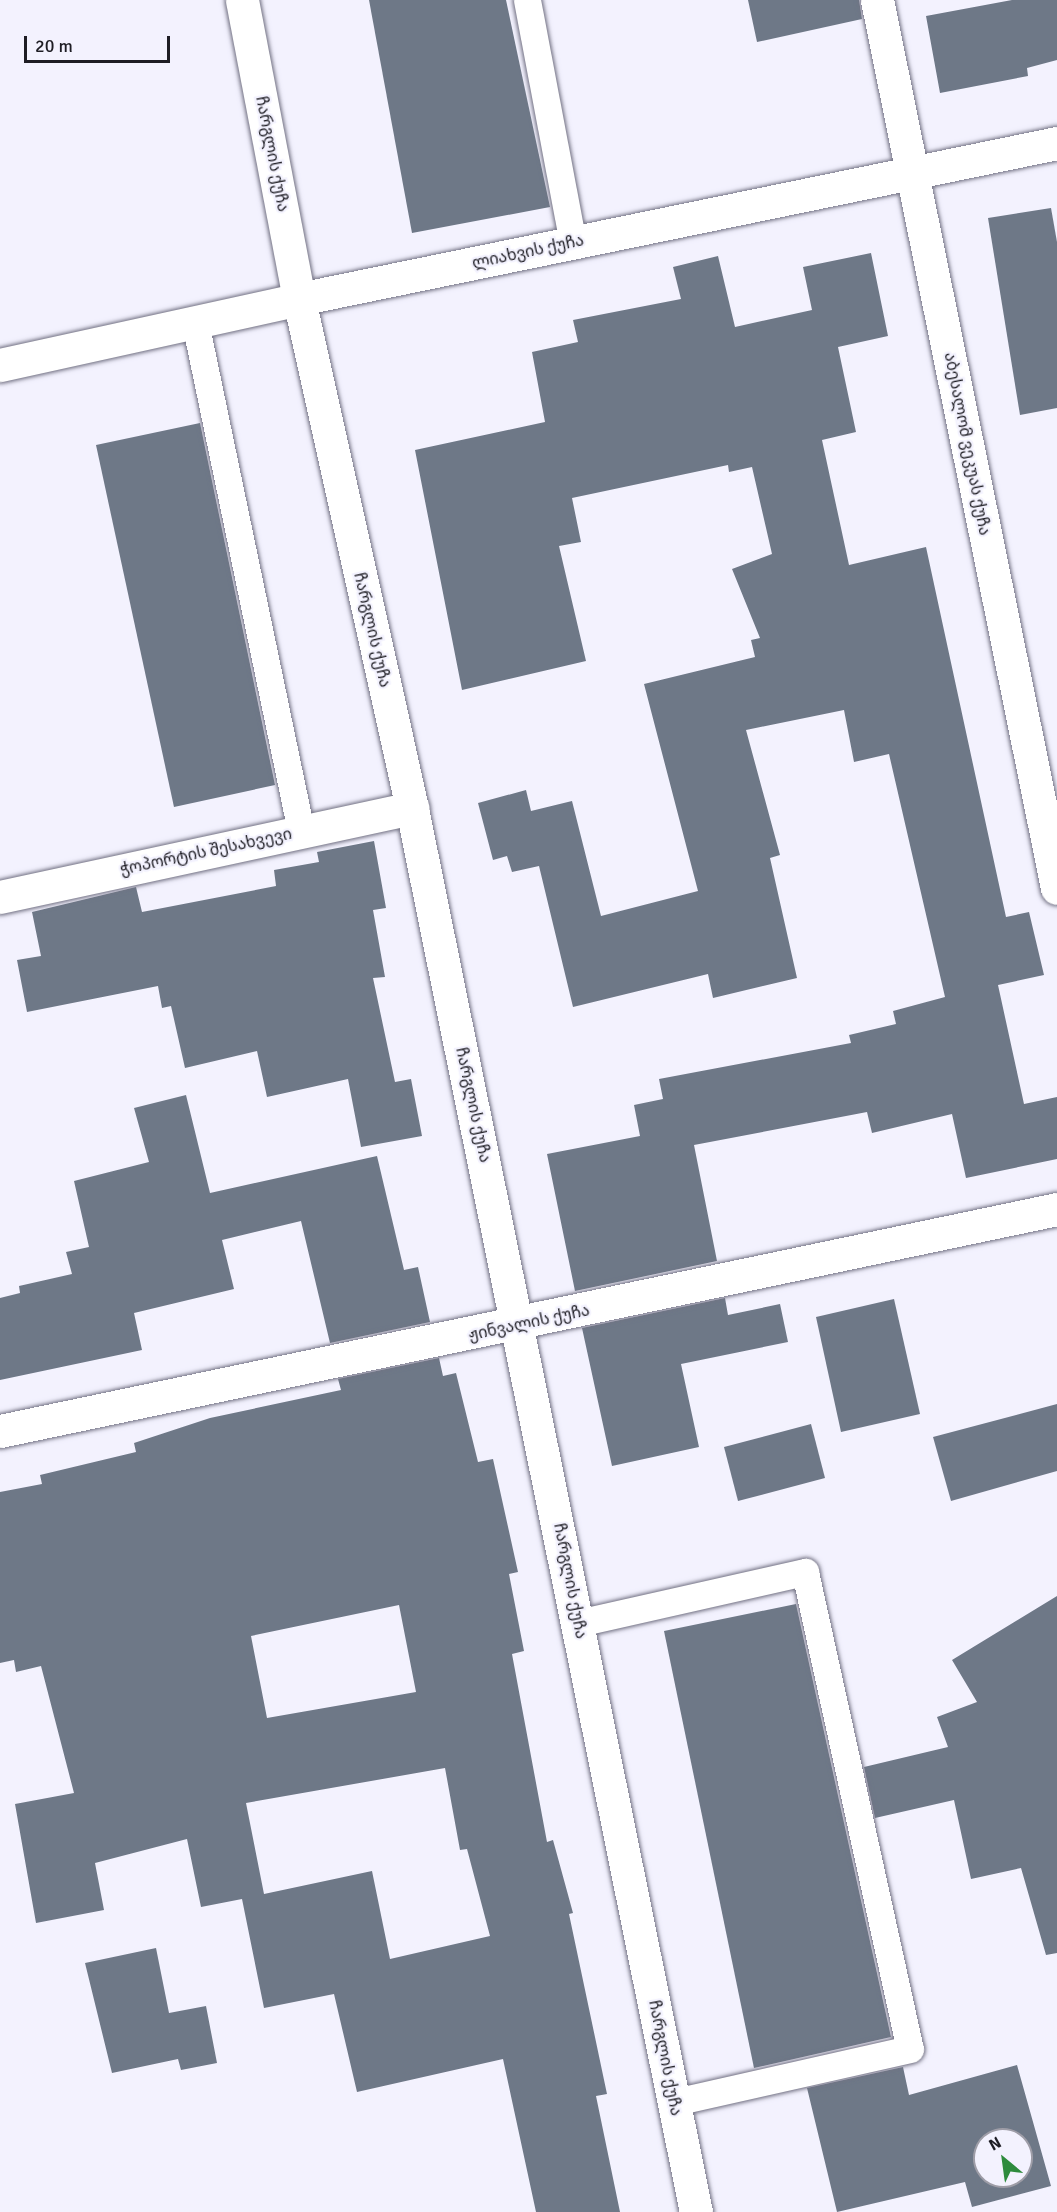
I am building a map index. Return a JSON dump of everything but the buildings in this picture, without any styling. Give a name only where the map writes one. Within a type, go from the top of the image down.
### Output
[{"type":"street","name":"ჩარგლის ქუჩა","points":[[242,0],[299,299],[412,808],[696,2212]]},
{"type":"street","name":"აბესალომ ვეკუას ქუჩა","points":[[877,0],[1057,888]]},
{"type":"street","name":"ლიახვის ქუჩა","points":[[0,365],[299,299],[1057,143]]},
{"type":"street","name":"ჭოპორტის შესახვევი","points":[[0,897],[412,808]]},
{"type":"street","name":"ჟინვალის ქუჩა","points":[[0,1431],[518,1325],[1057,1209]]},
{"type":"lane","points":[[527,0],[573,243]]},
{"type":"lane","points":[[195,322],[301,831]]},
{"type":"lane","points":[[578,1623],[805,1572],[910,2049],[674,2102]]}]
